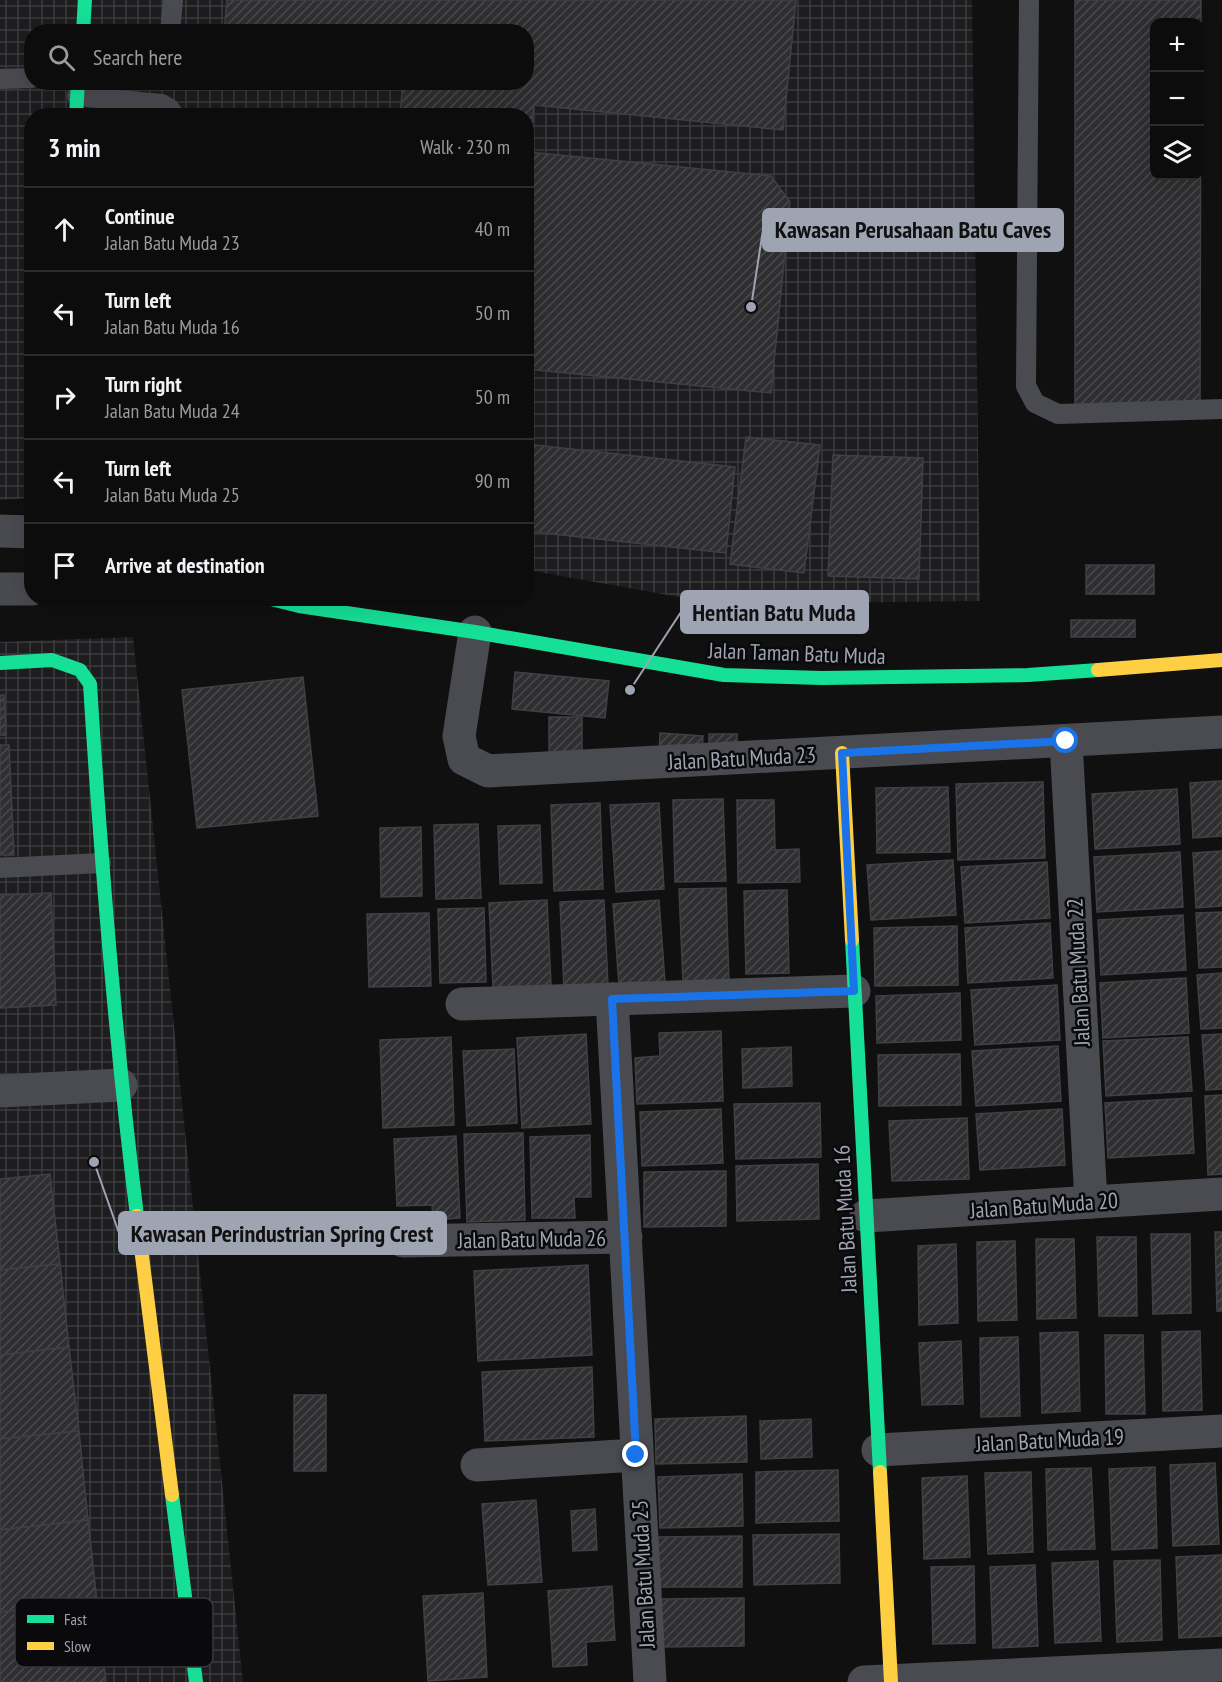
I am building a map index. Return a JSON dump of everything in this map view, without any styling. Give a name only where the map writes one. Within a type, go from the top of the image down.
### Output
[{"type":"street","points":[[84,24],[86,0]]},
{"type":"street","points":[[0,531],[24,532]]},
{"type":"street","points":[[0,589],[24,589]]},
{"type":"street","name":"Jalan Taman Batu Muda","points":[[299,606],[475,632],[735,675],[822,678],[1028,675],[1222,660]]},
{"type":"street","name":"Jalan Batu Muda 23","points":[[475,632],[459,736],[464,759],[488,771],[1222,732]]},
{"type":"street","points":[[0,663],[52,660],[80,670],[90,684],[101,863],[121,1085],[185,1598]]},
{"type":"street","name":"Jalan Batu Muda 22","points":[[1066,741],[1091,1202]]},
{"type":"street","name":"Jalan Batu Muda 16","points":[[842,753],[878,1450],[882,1682]]},
{"type":"street","points":[[462,1004],[854,991]]},
{"type":"street","name":"Jalan Batu Muda 25","points":[[612,999],[650,1682]]},
{"type":"street","points":[[0,1091],[121,1085]]},
{"type":"street","name":"Jalan Batu Muda 20","points":[[866,1216],[1222,1194]]},
{"type":"street","name":"Jalan Batu Muda 26","points":[[403,1241],[626,1237]]},
{"type":"street","name":"Jalan Batu Muda 19","points":[[878,1450],[1222,1431]]},
{"type":"street","points":[[477,1465],[636,1455]]},
{"type":"street","points":[[882,1682],[1123,1676],[1222,1665]]},
{"type":"street","points":[[194,1667],[196,1682]]},
{"type":"lane","points":[[170,24],[172,0]]},
{"type":"lane","points":[[1029,0],[1026,386],[1035,403],[1058,414],[1222,409]]},
{"type":"lane","points":[[0,79],[24,78]]},
{"type":"lane","points":[[77,98],[162,104],[168,108]]},
{"type":"lane","points":[[0,868],[101,863]]},
{"type":"shaded area","points":[[0,0],[972,0],[980,601],[719,604],[534,571],[534,108],[24,108],[24,498],[0,500]]},
{"type":"shaded area","points":[[133,637],[243,1682],[0,1682],[0,642]]},
{"type":"building","points":[[227,0],[796,0],[783,130],[534,105],[534,108],[401,108],[402,90],[534,90],[534,24],[225,24]]},
{"type":"building","points":[[1075,0],[1201,0],[1201,18],[1150,18],[1150,180],[1201,180],[1200,405],[1075,405]]},
{"type":"building","points":[[534,152],[771,176],[790,202],[771,393],[534,370]]},
{"type":"building","points":[[746,437],[820,445],[804,573],[730,564]]},
{"type":"building","points":[[534,445],[735,467],[726,553],[534,532]]},
{"type":"building","points":[[833,455],[923,458],[919,579],[828,576]]},
{"type":"building","points":[[1086,565],[1154,565],[1154,594],[1086,594]]},
{"type":"building","points":[[1071,620],[1135,620],[1135,637],[1071,637]]},
{"type":"building","points":[[515,672],[609,681],[605,718],[512,709]]},
{"type":"building","points":[[303,677],[318,816],[197,828],[182,690]]},
{"type":"building","points":[[0,695],[4,695],[6,735],[0,735]]},
{"type":"building","points":[[549,717],[582,717],[582,753],[549,753]]},
{"type":"building","points":[[660,733],[703,736],[702,758],[659,756]]},
{"type":"building","points":[[709,734],[737,734],[737,757],[709,757]]},
{"type":"building","points":[[0,745],[9,745],[14,855],[0,855]]},
{"type":"building","points":[[1222,781],[1222,836],[1193,838],[1190,783]]},
{"type":"building","points":[[1043,782],[1045,858],[958,860],[956,784]]},
{"type":"building","points":[[948,787],[950,852],[877,853],[876,788]]},
{"type":"building","points":[[1177,789],[1180,844],[1095,849],[1092,794]]},
{"type":"building","points":[[723,799],[726,881],[675,882],[673,800]]},
{"type":"building","points":[[737,800],[774,800],[775,850],[799,849],[800,882],[738,883]]},
{"type":"building","points":[[600,803],[603,889],[554,891],[551,805]]},
{"type":"building","points":[[659,803],[664,889],[616,892],[610,805]]},
{"type":"building","points":[[478,824],[481,898],[436,899],[434,825]]},
{"type":"building","points":[[540,825],[542,883],[500,884],[498,826]]},
{"type":"building","points":[[421,827],[422,896],[381,897],[380,828]]},
{"type":"building","points":[[1222,851],[1222,906],[1196,908],[1193,853]]},
{"type":"building","points":[[1180,852],[1183,907],[1097,912],[1094,857]]},
{"type":"building","points":[[953,860],[956,915],[871,920],[867,865]]},
{"type":"building","points":[[1047,862],[1050,918],[965,923],[961,867]]},
{"type":"building","points":[[726,888],[729,982],[683,983],[679,889]]},
{"type":"building","points":[[787,890],[789,973],[746,974],[744,891]]},
{"type":"building","points":[[51,893],[56,1005],[0,1008],[0,895]]},
{"type":"building","points":[[547,900],[551,985],[493,987],[489,903]]},
{"type":"building","points":[[604,900],[608,986],[564,988],[560,902]]},
{"type":"building","points":[[659,900],[665,982],[619,986],[613,904]]},
{"type":"building","points":[[484,908],[486,982],[440,983],[438,909]]},
{"type":"building","points":[[1222,912],[1222,967],[1199,968],[1196,913]]},
{"type":"building","points":[[429,913],[431,986],[369,987],[367,914]]},
{"type":"building","points":[[1183,915],[1186,970],[1101,975],[1098,920]]},
{"type":"building","points":[[1050,923],[1053,978],[968,983],[965,928]]},
{"type":"building","points":[[957,926],[958,985],[875,986],[874,928]]},
{"type":"building","points":[[1222,973],[1222,1028],[1201,1029],[1197,975]]},
{"type":"building","points":[[1186,978],[1189,1033],[1103,1038],[1100,983]]},
{"type":"building","points":[[1057,985],[1060,1040],[975,1045],[971,990]]},
{"type":"building","points":[[960,993],[961,1040],[877,1043],[876,996]]},
{"type":"building","points":[[721,1031],[723,1101],[637,1104],[635,1058],[660,1056],[659,1033]]},
{"type":"building","points":[[586,1034],[591,1124],[522,1128],[517,1038]]},
{"type":"building","points":[[1222,1034],[1222,1089],[1206,1090],[1202,1035]]},
{"type":"building","points":[[451,1037],[454,1125],[383,1128],[380,1040]]},
{"type":"building","points":[[1188,1037],[1192,1091],[1106,1096],[1103,1041]]},
{"type":"building","points":[[1058,1046],[1061,1101],[976,1106],[972,1051]]},
{"type":"building","points":[[791,1047],[792,1086],[743,1088],[742,1049]]},
{"type":"building","points":[[514,1049],[517,1123],[467,1126],[463,1051]]},
{"type":"building","points":[[960,1054],[961,1105],[879,1106],[878,1055]]},
{"type":"building","points":[[1222,1095],[1222,1174],[1208,1175],[1205,1096]]},
{"type":"building","points":[[1191,1098],[1194,1153],[1108,1158],[1105,1103]]},
{"type":"building","points":[[820,1103],[821,1157],[736,1159],[734,1104]]},
{"type":"building","points":[[721,1109],[723,1163],[642,1166],[640,1112]]},
{"type":"building","points":[[1062,1109],[1065,1165],[980,1170],[976,1114]]},
{"type":"building","points":[[967,1118],[969,1179],[892,1181],[889,1121]]},
{"type":"building","points":[[523,1133],[525,1220],[467,1222],[464,1134]]},
{"type":"building","points":[[590,1135],[591,1197],[574,1197],[575,1218],[532,1218],[530,1137]]},
{"type":"building","points":[[456,1136],[460,1218],[433,1220],[432,1205],[397,1206],[394,1139]]},
{"type":"building","points":[[818,1164],[819,1219],[737,1221],[736,1166]]},
{"type":"building","points":[[726,1171],[726,1226],[644,1227],[644,1172]]},
{"type":"building","points":[[50,1174],[60,1264],[0,1270],[0,1179]]},
{"type":"building","points":[[1215,1232],[1222,1232],[1222,1311],[1217,1311]]},
{"type":"building","points":[[1151,1234],[1190,1234],[1191,1313],[1153,1314]]},
{"type":"building","points":[[1097,1237],[1136,1237],[1137,1316],[1099,1316]]},
{"type":"building","points":[[1036,1239],[1074,1239],[1076,1318],[1037,1319]]},
{"type":"building","points":[[1015,1241],[1017,1320],[978,1321],[977,1242]]},
{"type":"building","points":[[956,1244],[958,1323],[919,1325],[918,1246]]},
{"type":"building","points":[[60,1264],[69,1347],[0,1355],[0,1270]]},
{"type":"building","points":[[588,1265],[592,1355],[478,1361],[474,1271]]},
{"type":"building","points":[[1200,1331],[1202,1410],[1163,1411],[1162,1332]]},
{"type":"building","points":[[1078,1332],[1080,1411],[1042,1413],[1040,1333]]},
{"type":"building","points":[[1105,1335],[1143,1335],[1145,1414],[1106,1414]]},
{"type":"building","points":[[1018,1337],[1020,1416],[981,1417],[980,1338]]},
{"type":"building","points":[[961,1341],[963,1404],[922,1405],[919,1343]]},
{"type":"building","points":[[69,1347],[79,1431],[0,1439],[0,1355]]},
{"type":"building","points":[[592,1367],[594,1437],[485,1441],[482,1372]]},
{"type":"building","points":[[294,1395],[326,1395],[326,1471],[294,1471]]},
{"type":"building","points":[[746,1416],[747,1462],[656,1464],[655,1419]]},
{"type":"building","points":[[811,1419],[812,1457],[761,1459],[760,1421]]},
{"type":"building","points":[[79,1431],[88,1520],[0,1530],[0,1439]]},
{"type":"building","points":[[1215,1463],[1219,1544],[1173,1546],[1170,1465]]},
{"type":"building","points":[[1155,1467],[1157,1548],[1112,1550],[1109,1469]]},
{"type":"building","points":[[1091,1468],[1095,1549],[1048,1550],[1046,1469]]},
{"type":"building","points":[[838,1470],[839,1521],[756,1523],[756,1472]]},
{"type":"building","points":[[1031,1472],[1033,1552],[988,1554],[985,1473]]},
{"type":"building","points":[[742,1474],[743,1526],[660,1528],[658,1477]]},
{"type":"building","points":[[967,1476],[970,1557],[924,1559],[922,1478]]},
{"type":"building","points":[[536,1500],[542,1582],[488,1585],[482,1504]]},
{"type":"building","points":[[595,1509],[597,1550],[573,1551],[571,1511]]},
{"type":"building","points":[[88,1520],[97,1598],[15,1598],[15,1610],[0,1612],[0,1530]]},
{"type":"building","points":[[839,1534],[840,1583],[754,1585],[753,1535]]},
{"type":"building","points":[[742,1536],[742,1587],[658,1587],[658,1537]]},
{"type":"building","points":[[1222,1555],[1222,1636],[1179,1638],[1176,1557]]},
{"type":"building","points":[[1160,1560],[1162,1640],[1117,1642],[1114,1561]]},
{"type":"building","points":[[1098,1561],[1101,1641],[1055,1643],[1052,1563]]},
{"type":"building","points":[[1035,1565],[1038,1646],[993,1648],[990,1567]]},
{"type":"building","points":[[974,1566],[975,1643],[933,1644],[931,1567]]},
{"type":"building","points":[[612,1586],[615,1640],[586,1642],[587,1665],[553,1667],[548,1591]]},
{"type":"building","points":[[483,1593],[487,1677],[428,1681],[423,1596]]},
{"type":"building","points":[[744,1598],[744,1646],[660,1647],[660,1599]]},
{"type":"building","points":[[15,1610],[15,1667],[104,1667],[106,1682],[0,1682],[0,1612]]},
{"type":"traffic: fast","points":[[84,24],[85,0]]},
{"type":"traffic: fast","points":[[76,108],[78,90]]},
{"type":"traffic: fast","points":[[299,606],[475,632],[724,675],[822,678],[1028,675],[1098,670]]},
{"type":"traffic: fast","points":[[0,663],[52,660],[80,670],[90,684],[109,950],[137,1216]]},
{"type":"traffic: fast","points":[[852,940],[880,1472]]},
{"type":"traffic: fast","points":[[172,1495],[185,1598]]},
{"type":"traffic: fast","points":[[194,1667],[196,1682]]},
{"type":"traffic: slow","points":[[1098,670],[1222,660]]},
{"type":"traffic: slow","points":[[842,753],[852,940]]},
{"type":"traffic: slow","points":[[137,1216],[172,1495]]},
{"type":"traffic: slow","points":[[880,1472],[891,1682]]},
{"type":"place","name":"Kawasan Perusahaan Batu Caves","points":[[751,307]]},
{"type":"place","name":"Hentian Batu Muda","points":[[630,690]]},
{"type":"place","name":"Kawasan Perindustrian Spring Crest","points":[[94,1162]]},
{"type":"route","points":[[636,1455],[612,999],[854,991],[842,753],[1066,741]]}]
